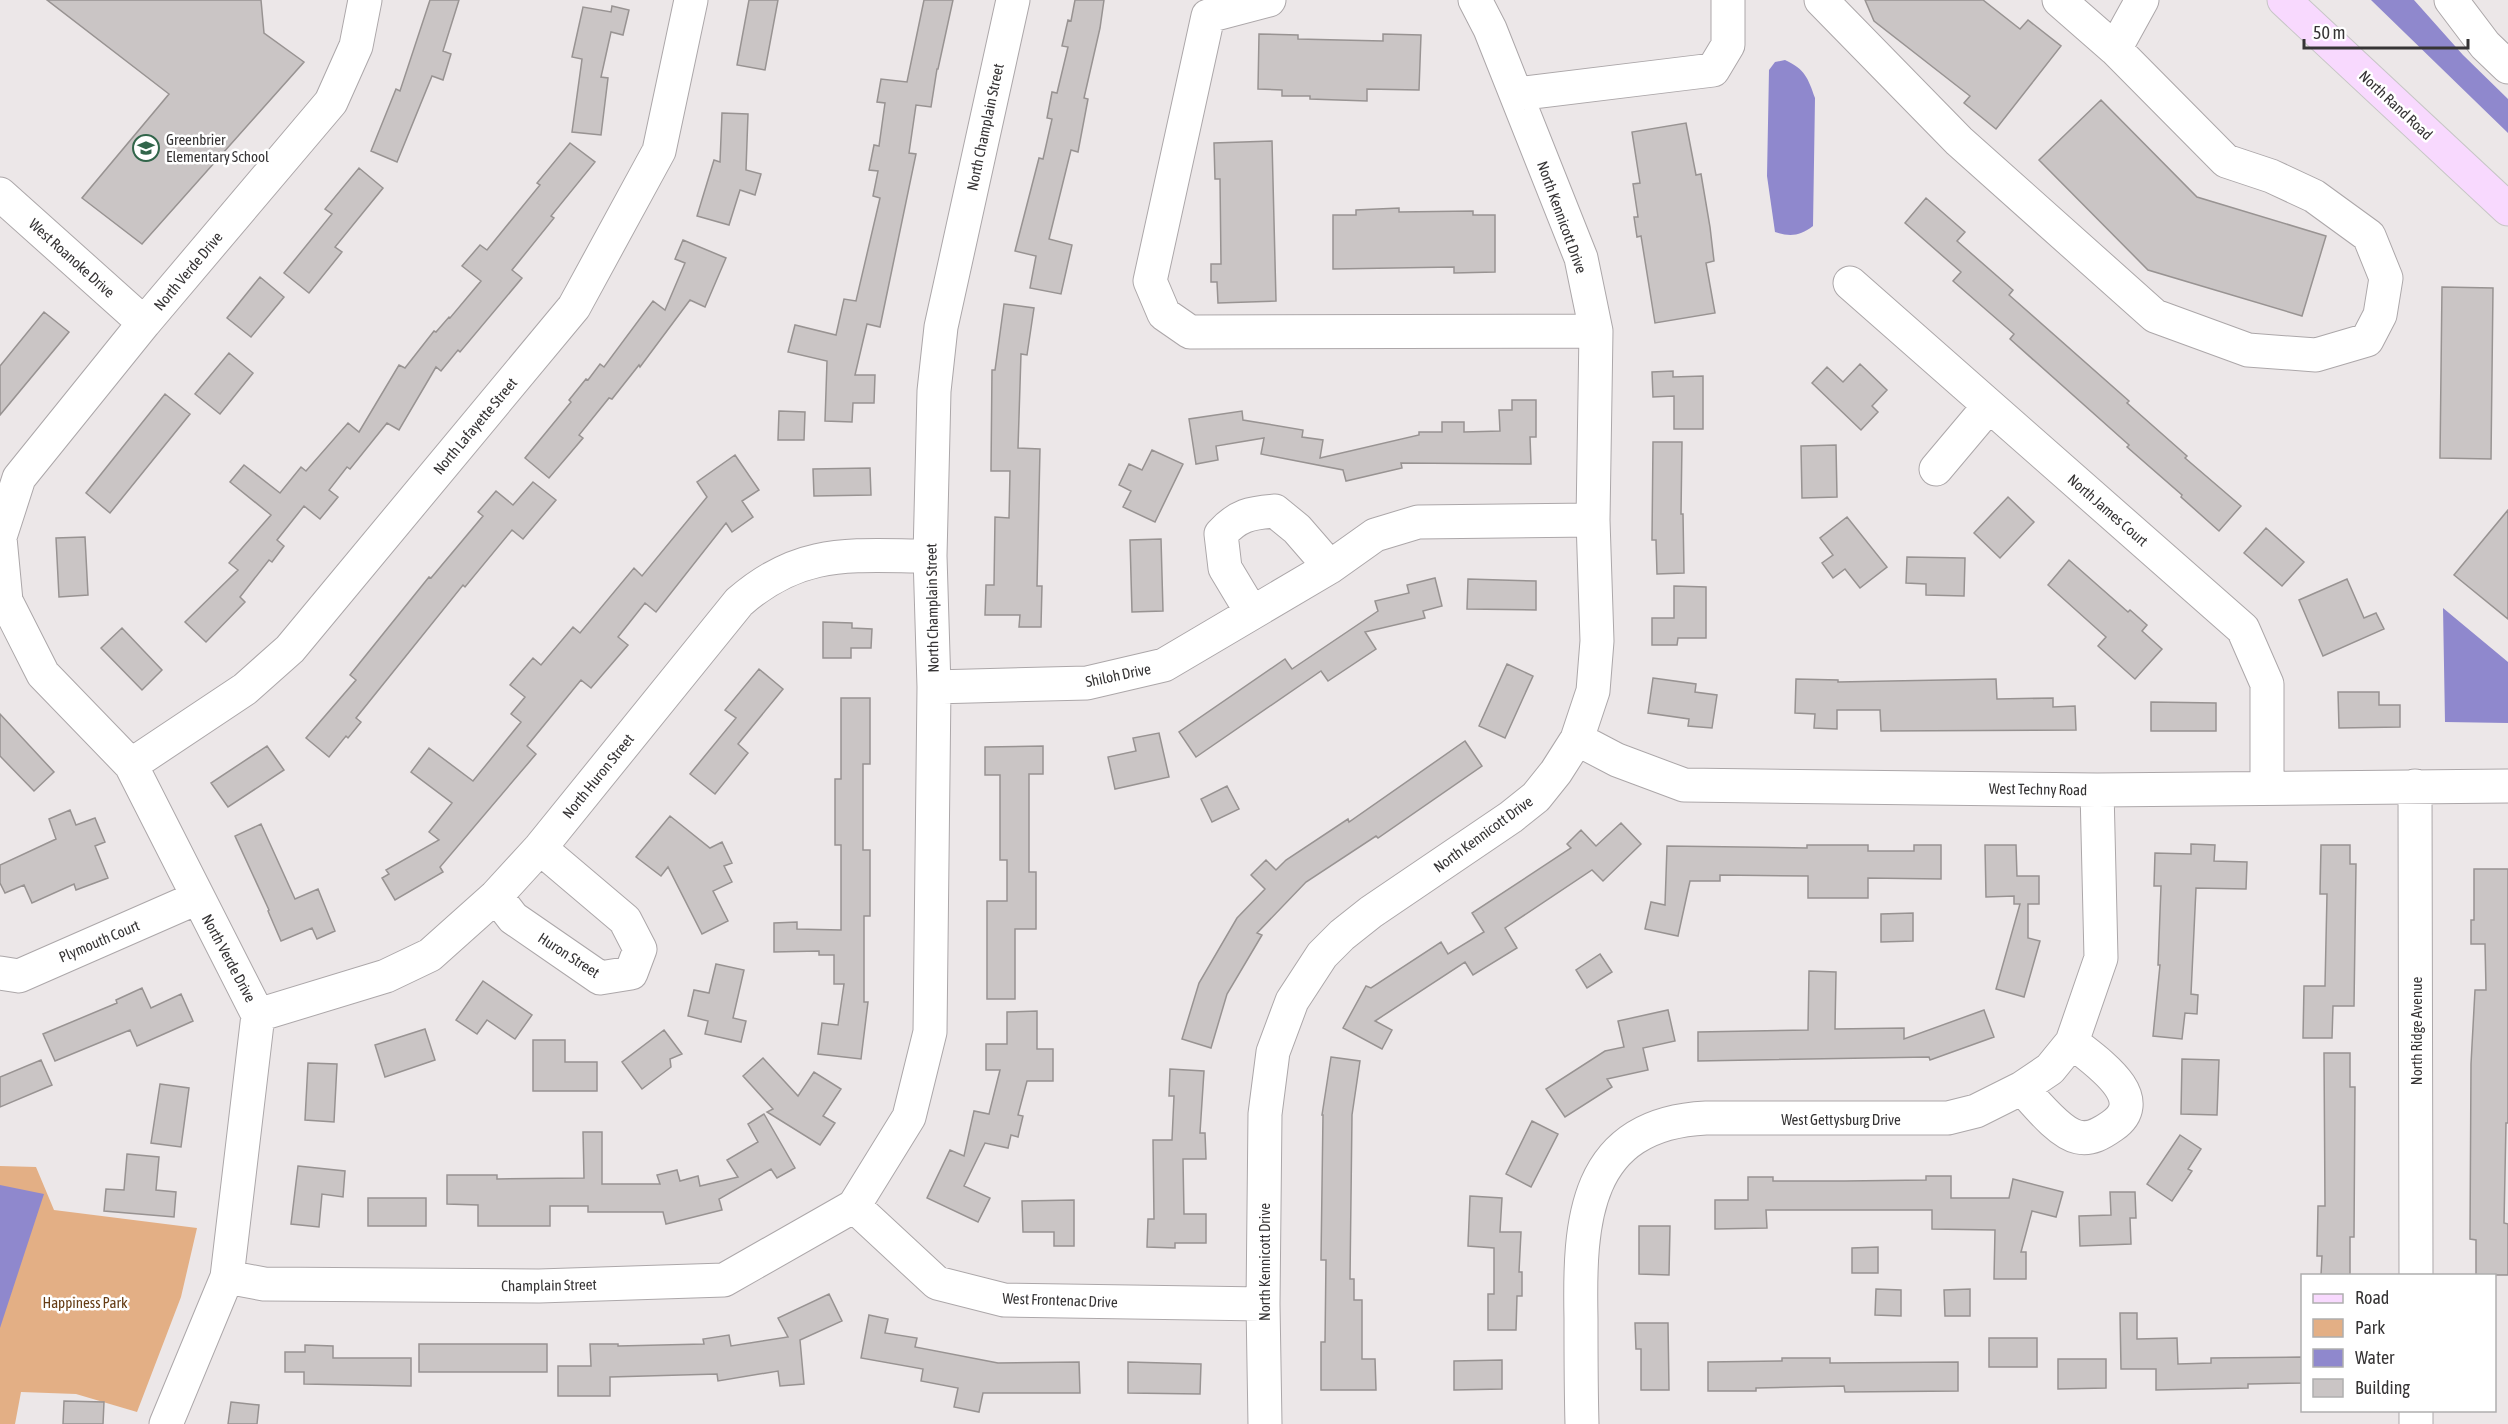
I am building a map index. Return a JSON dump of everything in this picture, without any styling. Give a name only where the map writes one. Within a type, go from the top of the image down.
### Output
[{"type":"main road","name":"North Rand Road","points":[[2284,0],[2508,209]]},
{"type":"street","name":"North Verde Drive","points":[[166,1424],[227,1278],[258,1015],[131,765],[43,674],[3,602],[0,538],[19,478],[144,322],[331,102],[356,46],[366,0]]},
{"type":"street","name":"North Lafayette Street","points":[[131,765],[245,689],[290,649],[574,307],[659,151],[691,0]]},
{"type":"street","name":"North Champlain Street","points":[[854,1206],[909,1117],[930,1032],[934,687],[930,556],[932,435],[941,327],[1013,0]]},
{"type":"street","points":[[1269,0],[1208,16],[1150,281],[1164,314],[1190,332],[1596,331]]},
{"type":"street","name":"North Kennicott Drive","points":[[1265,1424],[1264,1114],[1273,1052],[1292,1001],[1322,955],[1342,935],[1371,912],[1511,817],[1536,797],[1556,772],[1577,739],[1593,691],[1597,641],[1593,520],[1596,331],[1581,258],[1490,29],[1474,0]]},
{"type":"street","points":[[1516,94],[1713,70],[1728,45],[1728,0]]},
{"type":"street","points":[[1821,0],[1959,141],[2155,316],[2248,350],[2316,355],[2367,340],[2380,315],[2386,278],[2369,236],[2314,196],[2271,176],[2226,161],[2115,49],[2079,7]]},
{"type":"street","points":[[2115,49],[2142,0]]},
{"type":"street","points":[[2451,0],[2486,45],[2508,67]]},
{"type":"street","name":"West Roanoke Drive","points":[[0,194],[144,322]]},
{"type":"street","name":"North James Court","points":[[1850,283],[2243,629],[2267,684],[2267,787]]},
{"type":"street","points":[[1936,469],[1989,406]]},
{"type":"street","points":[[1252,613],[1225,568],[1222,554],[1221,534],[1234,520],[1254,512],[1275,511],[1297,530],[1330,567]]},
{"type":"street","name":"Shiloh Drive","points":[[934,687],[1087,683],[1164,665],[1330,567],[1376,535],[1418,522],[1593,520]]},
{"type":"street","name":"North Huron Street","points":[[258,1015],[386,976],[430,955],[496,896],[540,848],[731,611],[757,587],[780,572],[817,559],[838,556],[930,556]]},
{"type":"street","name":"West Techny Road","points":[[1577,739],[1617,760],[1684,785],[2097,790],[2508,786]]},
{"type":"street","name":"North Ridge Avenue","points":[[2415,786],[2416,1274]]},
{"type":"street","name":"West Gettysburg Drive","points":[[1582,1424],[1580,1271],[1582,1236],[1587,1209],[1595,1187],[1611,1162],[1628,1143],[1650,1128],[1690,1119],[1948,1118],[1976,1111],[2022,1088],[2050,1070],[2072,1042],[2101,958],[2097,790]]},
{"type":"street","name":"Huron Street","points":[[496,896],[513,918],[600,978],[631,973],[640,949],[625,920],[540,848]]},
{"type":"street","name":"Plymouth Court","points":[[0,974],[19,976],[197,898]]},
{"type":"street","points":[[2022,1088],[2056,1124],[2078,1137],[2097,1136],[2121,1119],[2126,1104],[2124,1091],[2112,1076],[2072,1042]]},
{"type":"street","name":"Champlain Street","points":[[227,1278],[264,1284],[527,1286],[724,1280],[854,1206]]},
{"type":"street","name":"West Frontenac Drive","points":[[854,1206],[937,1283],[1004,1300],[1263,1304]]},
{"type":"green space","name":"Happiness Park","points":[[0,1166],[36,1167],[54,1210],[197,1228],[181,1297],[137,1412],[76,1394],[21,1392],[15,1424],[0,1424]]},
{"type":"water","points":[[2371,0],[2414,0],[2463,55],[2508,99],[2508,133]]},
{"type":"water","points":[[1785,60],[1805,75],[1815,98],[1813,226],[1799,234],[1790,235],[1775,232],[1767,176],[1769,70],[1775,62]]},
{"type":"water","points":[[2443,608],[2508,662],[2508,723],[2445,722]]},
{"type":"water","points":[[0,1185],[44,1194],[0,1328]]},
{"type":"building","points":[[47,0],[261,0],[264,33],[304,62],[142,244],[82,198],[169,94]]},
{"type":"building","points":[[430,0],[459,0],[443,51],[451,54],[443,80],[432,76],[397,162],[371,151],[396,89],[400,91]]},
{"type":"building","points":[[749,0],[778,0],[765,70],[737,65]]},
{"type":"building","points":[[924,0],[953,0],[931,107],[916,105],[909,153],[916,154],[880,327],[867,324],[855,375],[875,375],[874,403],[853,403],[852,422],[825,421],[827,361],[788,352],[795,325],[836,335],[844,299],[856,301],[880,198],[873,196],[878,171],[869,170],[874,145],[879,146],[885,103],[877,102],[881,79],[907,82]]},
{"type":"building","points":[[1075,0],[1104,0],[1084,98],[1088,99],[1078,152],[1071,150],[1049,239],[1072,245],[1061,294],[1030,288],[1036,256],[1015,251],[1039,158],[1043,159],[1052,119],[1047,118],[1052,92],[1057,93],[1068,47],[1062,46],[1068,20],[1071,21]]},
{"type":"building","points":[[1865,0],[1983,0],[2020,29],[2028,20],[2061,46],[1996,129],[1964,103],[1970,96],[1874,21]]},
{"type":"building","points":[[612,6],[629,10],[623,35],[611,32],[601,77],[608,78],[601,135],[572,132],[582,59],[572,57],[583,7],[611,12]]},
{"type":"building","points":[[1259,34],[1298,35],[1298,39],[1383,41],[1383,34],[1421,35],[1419,90],[1367,89],[1367,101],[1282,96],[1282,90],[1258,89]]},
{"type":"building","points":[[2101,100],[2197,197],[2326,236],[2302,316],[2148,270],[2039,160]]},
{"type":"building","points":[[722,113],[748,114],[746,170],[761,174],[755,195],[740,190],[729,225],[697,216],[714,160],[720,162]]},
{"type":"building","points":[[1686,123],[1696,175],[1701,174],[1710,227],[1714,261],[1706,263],[1715,313],[1655,323],[1641,236],[1637,237],[1634,217],[1638,217],[1633,184],[1640,183],[1632,132]]},
{"type":"building","points":[[1272,141],[1276,301],[1218,303],[1217,282],[1211,282],[1211,264],[1221,264],[1220,179],[1215,179],[1214,143]]},
{"type":"building","points":[[570,143],[595,162],[551,216],[554,218],[512,270],[522,278],[460,352],[458,350],[441,371],[436,367],[399,430],[387,423],[350,469],[347,467],[329,490],[338,497],[320,519],[304,506],[277,540],[284,546],[272,562],[269,560],[240,597],[245,602],[206,642],[185,622],[238,570],[229,563],[271,515],[230,482],[244,465],[280,493],[301,467],[306,471],[348,423],[359,432],[399,365],[405,368],[434,331],[436,332],[450,318],[481,281],[462,266],[480,245],[487,250],[540,185],[537,183]]},
{"type":"building","points":[[359,168],[383,188],[335,247],[342,252],[309,293],[284,273],[332,214],[325,209]]},
{"type":"building","points":[[1926,198],[1965,232],[1957,241],[2013,290],[2009,295],[2129,401],[2127,403],[2187,456],[2185,458],[2241,506],[2219,531],[2127,447],[2129,445],[2010,339],[2014,334],[1953,281],[1961,272],[1905,223]]},
{"type":"building","points":[[1399,208],[1399,212],[1473,211],[1473,215],[1495,215],[1495,272],[1454,273],[1454,267],[1333,269],[1333,215],[1356,215],[1356,210]]},
{"type":"building","points":[[683,240],[726,258],[705,307],[690,300],[640,367],[639,365],[612,399],[609,398],[579,435],[583,438],[549,478],[525,458],[571,402],[569,400],[586,379],[588,380],[600,364],[604,367],[653,301],[665,310],[685,263],[675,259]]},
{"type":"building","points":[[260,277],[284,297],[251,337],[227,318]]},
{"type":"building","points":[[2442,287],[2493,288],[2491,459],[2440,458]]},
{"type":"building","points":[[1004,304],[1034,308],[1027,355],[1021,354],[1018,448],[1040,449],[1037,586],[1042,586],[1041,627],[1019,627],[1020,615],[985,615],[986,585],[994,585],[995,517],[1009,518],[1010,471],[991,471],[992,370],[995,370]]},
{"type":"building","points":[[44,312],[69,332],[0,415],[0,366]]},
{"type":"building","points":[[229,353],[253,373],[220,414],[195,394]]},
{"type":"building","points":[[1860,364],[1887,390],[1872,406],[1878,412],[1861,430],[1812,383],[1827,367],[1843,382]]},
{"type":"building","points":[[1673,371],[1673,377],[1703,376],[1703,429],[1674,429],[1674,396],[1653,397],[1652,372]]},
{"type":"building","points":[[165,394],[190,414],[110,513],[86,493]]},
{"type":"building","points":[[1512,400],[1536,400],[1536,437],[1530,437],[1531,464],[1401,463],[1402,468],[1346,481],[1343,470],[1261,454],[1264,438],[1216,446],[1218,460],[1196,464],[1189,419],[1242,411],[1243,420],[1303,430],[1302,437],[1323,440],[1320,458],[1419,435],[1419,432],[1442,432],[1442,422],[1464,422],[1464,432],[1500,431],[1499,410],[1512,410]]},
{"type":"building","points":[[779,411],[805,412],[804,440],[778,440]]},
{"type":"building","points":[[1653,442],[1682,442],[1681,514],[1683,514],[1684,573],[1657,574],[1656,540],[1652,540]]},
{"type":"building","points":[[1836,445],[1837,497],[1802,498],[1801,446]]},
{"type":"building","points":[[1152,450],[1183,464],[1155,522],[1123,507],[1131,491],[1119,485],[1129,464],[1142,470]]},
{"type":"building","points":[[735,455],[759,490],[742,501],[753,517],[732,532],[726,523],[656,612],[645,603],[618,637],[628,645],[591,688],[581,680],[527,746],[536,754],[440,867],[443,872],[395,900],[382,878],[389,874],[386,870],[439,840],[429,832],[452,803],[411,772],[429,748],[473,781],[521,722],[511,714],[525,697],[510,685],[533,658],[541,665],[573,627],[580,633],[634,568],[642,576],[707,497],[697,482]]},
{"type":"building","points":[[870,468],[871,495],[814,496],[813,469]]},
{"type":"building","points":[[533,482],[556,500],[523,539],[512,530],[465,587],[463,585],[356,718],[361,722],[329,757],[306,738],[356,680],[350,675],[429,577],[431,578],[483,516],[478,512],[496,491],[513,505]]},
{"type":"building","points":[[2008,497],[2034,522],[2000,558],[1974,533]]},
{"type":"building","points":[[2508,510],[2508,619],[2454,575]]},
{"type":"building","points":[[1847,517],[1887,567],[1860,588],[1845,569],[1833,578],[1822,563],[1833,555],[1820,538]]},
{"type":"building","points":[[2266,528],[2304,562],[2282,586],[2244,553]]},
{"type":"building","points":[[85,537],[88,595],[59,597],[56,538]]},
{"type":"building","points":[[1161,539],[1163,611],[1132,612],[1130,540]]},
{"type":"building","points":[[1907,557],[1965,558],[1964,596],[1926,595],[1926,584],[1906,583]]},
{"type":"building","points":[[2069,560],[2128,612],[2130,610],[2147,625],[2142,631],[2162,649],[2135,679],[2098,646],[2106,637],[2048,585]]},
{"type":"building","points":[[1435,578],[1442,606],[1423,611],[1425,618],[1365,632],[1376,649],[1328,681],[1321,671],[1196,757],[1179,732],[1285,659],[1292,669],[1378,611],[1375,601],[1409,593],[1407,585]]},
{"type":"building","points":[[1468,579],[1536,581],[1536,610],[1467,609]]},
{"type":"building","points":[[2347,579],[2364,618],[2376,613],[2384,629],[2323,656],[2299,600]]},
{"type":"building","points":[[1674,586],[1706,587],[1706,638],[1678,638],[1677,645],[1652,645],[1652,618],[1674,618]]},
{"type":"building","points":[[823,622],[852,623],[852,628],[872,629],[871,648],[851,648],[851,658],[823,658]]},
{"type":"building","points":[[122,628],[162,670],[142,690],[101,648]]},
{"type":"building","points":[[1507,664],[1533,676],[1505,738],[1479,726]]},
{"type":"building","points":[[759,669],[783,689],[738,744],[748,753],[715,794],[690,774],[736,718],[725,710]]},
{"type":"building","points":[[1653,678],[1696,684],[1695,692],[1717,695],[1712,728],[1688,726],[1689,719],[1648,713]]},
{"type":"building","points":[[1796,679],[1838,680],[1838,682],[1996,679],[1997,699],[2053,698],[2053,707],[2075,706],[2076,730],[1881,731],[1880,710],[1837,710],[1837,729],[1814,728],[1815,714],[1795,713]]},
{"type":"building","points":[[2338,692],[2379,692],[2379,705],[2400,705],[2400,727],[2339,728]]},
{"type":"building","points":[[841,698],[870,698],[870,764],[863,764],[863,850],[870,850],[870,916],[864,916],[864,1002],[868,1002],[861,1059],[818,1054],[822,1023],[838,1025],[844,984],[834,984],[834,955],[819,955],[819,951],[774,952],[774,923],[797,922],[797,929],[841,930],[841,845],[835,845],[835,779],[841,779]]},
{"type":"building","points":[[2151,702],[2216,703],[2216,731],[2151,731]]},
{"type":"building","points":[[0,714],[54,772],[34,791],[0,756]]},
{"type":"building","points":[[1159,733],[1169,777],[1115,789],[1108,757],[1136,751],[1133,738]]},
{"type":"building","points":[[1465,741],[1482,766],[1378,838],[1376,836],[1306,882],[1257,933],[1262,935],[1227,994],[1211,1048],[1182,1039],[1199,983],[1237,918],[1265,889],[1251,875],[1266,860],[1276,870],[1286,860],[1348,819],[1349,822]]},
{"type":"building","points":[[267,746],[284,770],[228,807],[211,783]]},
{"type":"building","points":[[1043,746],[1043,774],[1029,774],[1029,872],[1036,872],[1036,929],[1015,929],[1015,999],[987,999],[987,901],[1007,901],[1007,860],[1000,860],[1000,775],[985,775],[985,747]]},
{"type":"building","points":[[1227,786],[1239,809],[1212,822],[1201,799]]},
{"type":"building","points":[[70,810],[76,825],[95,818],[105,842],[95,846],[108,878],[76,890],[74,884],[32,903],[24,885],[5,893],[0,883],[0,865],[56,839],[49,819]]},
{"type":"building","points":[[670,816],[710,848],[722,842],[732,863],[724,866],[732,882],[713,891],[728,921],[702,934],[668,867],[661,876],[636,857]]},
{"type":"building","points":[[1621,823],[1641,844],[1603,881],[1592,870],[1505,928],[1517,948],[1473,975],[1465,962],[1375,1021],[1392,1030],[1382,1049],[1343,1028],[1366,986],[1371,988],[1441,942],[1448,954],[1484,932],[1472,913],[1571,848],[1567,844],[1581,830],[1596,846]]},
{"type":"building","points":[[261,824],[295,899],[318,889],[335,931],[317,939],[312,928],[281,941],[235,836]]},
{"type":"building","points":[[2191,844],[2215,845],[2214,861],[2247,862],[2246,889],[2196,888],[2191,994],[2198,995],[2197,1014],[2185,1013],[2182,1039],[2153,1036],[2160,965],[2158,965],[2161,886],[2154,886],[2155,853],[2191,854]]},
{"type":"building","points":[[1807,845],[1868,845],[1868,851],[1914,851],[1914,845],[1941,845],[1941,879],[1868,878],[1868,898],[1808,898],[1808,876],[1720,875],[1720,881],[1690,881],[1678,936],[1645,929],[1651,902],[1665,905],[1667,846],[1807,848]]},
{"type":"building","points":[[1985,845],[2016,845],[2017,876],[2039,876],[2039,904],[2028,904],[2028,938],[2040,941],[2024,997],[1996,989],[2020,904],[2014,904],[2014,896],[1986,897]]},
{"type":"building","points":[[2321,845],[2350,845],[2350,864],[2356,864],[2354,1006],[2333,1006],[2332,1038],[2303,1038],[2304,986],[2325,986],[2327,894],[2320,894]]},
{"type":"building","points":[[2474,869],[2508,869],[2508,1123],[2506,1123],[2504,1223],[2508,1224],[2508,1275],[2476,1274],[2476,1240],[2470,1239],[2471,1064],[2475,990],[2486,990],[2485,944],[2471,944],[2471,920],[2474,920]]},
{"type":"building","points":[[1913,913],[1913,941],[1881,942],[1881,914]]},
{"type":"building","points":[[1600,954],[1612,972],[1587,988],[1576,970]]},
{"type":"building","points":[[716,964],[744,970],[733,1018],[746,1021],[741,1042],[705,1034],[708,1021],[688,1016],[694,990],[709,993]]},
{"type":"building","points":[[1809,971],[1836,972],[1835,1029],[1904,1028],[1904,1039],[1984,1010],[1994,1037],[1930,1060],[1929,1057],[1698,1061],[1698,1032],[1808,1030]]},
{"type":"building","points":[[483,981],[532,1015],[515,1039],[487,1020],[477,1034],[456,1020]]},
{"type":"building","points":[[142,988],[151,1008],[181,994],[193,1021],[137,1046],[130,1030],[55,1061],[43,1034],[117,1003],[116,1000]]},
{"type":"building","points":[[1668,1010],[1675,1041],[1643,1048],[1648,1070],[1607,1079],[1612,1087],[1565,1117],[1546,1089],[1605,1051],[1624,1047],[1618,1021]]},
{"type":"building","points":[[1037,1011],[1037,1049],[1053,1049],[1053,1081],[1027,1081],[1018,1115],[1023,1116],[1018,1137],[1011,1135],[1008,1148],[985,1143],[964,1186],[990,1198],[978,1222],[927,1198],[950,1150],[964,1156],[974,1111],[989,1114],[1000,1070],[986,1070],[986,1044],[1007,1044],[1007,1012]]},
{"type":"building","points":[[425,1029],[435,1060],[385,1077],[375,1045]]},
{"type":"building","points":[[664,1030],[682,1054],[670,1059],[671,1067],[642,1089],[622,1062]]},
{"type":"building","points":[[533,1040],[565,1040],[565,1062],[597,1062],[597,1091],[533,1091]]},
{"type":"building","points":[[2324,1053],[2350,1053],[2350,1087],[2355,1087],[2354,1237],[2350,1237],[2350,1274],[2321,1274],[2322,1256],[2317,1256],[2318,1206],[2325,1206]]},
{"type":"building","points":[[1331,1057],[1360,1061],[1352,1115],[1350,1279],[1354,1279],[1354,1300],[1362,1300],[1362,1359],[1375,1359],[1376,1390],[1321,1390],[1321,1342],[1325,1342],[1326,1260],[1321,1260],[1322,1115]]},
{"type":"building","points":[[763,1058],[798,1096],[814,1072],[841,1089],[823,1116],[835,1123],[820,1145],[767,1112],[773,1109],[743,1076]]},
{"type":"building","points":[[2182,1059],[2219,1060],[2217,1115],[2181,1114]]},
{"type":"building","points":[[41,1060],[52,1085],[0,1107],[0,1077]]},
{"type":"building","points":[[308,1063],[337,1064],[334,1122],[305,1120]]},
{"type":"building","points":[[1170,1069],[1204,1071],[1200,1133],[1205,1133],[1206,1159],[1183,1159],[1184,1214],[1206,1214],[1206,1243],[1175,1243],[1175,1248],[1147,1247],[1148,1219],[1154,1219],[1153,1140],[1172,1140],[1174,1096],[1169,1096]]},
{"type":"building","points":[[160,1084],[189,1088],[181,1147],[151,1143]]},
{"type":"building","points":[[764,1114],[795,1168],[777,1178],[771,1169],[719,1199],[722,1210],[666,1224],[663,1212],[588,1212],[588,1206],[550,1206],[550,1226],[478,1226],[478,1205],[447,1204],[447,1175],[497,1175],[497,1179],[584,1178],[583,1132],[602,1132],[602,1184],[660,1184],[657,1175],[677,1170],[680,1181],[698,1176],[700,1186],[738,1177],[727,1160],[758,1142],[748,1124]]},
{"type":"building","points":[[1532,1121],[1558,1134],[1531,1187],[1506,1174]]},
{"type":"building","points":[[2180,1135],[2201,1149],[2188,1169],[2192,1171],[2172,1201],[2147,1184]]},
{"type":"building","points":[[127,1154],[159,1157],[156,1190],[176,1192],[174,1217],[104,1211],[106,1189],[124,1190]]},
{"type":"building","points":[[298,1166],[345,1171],[343,1197],[322,1194],[319,1227],[291,1224]]},
{"type":"building","points":[[1926,1176],[1951,1176],[1951,1198],[2009,1198],[2013,1179],[2063,1192],[2056,1217],[2032,1211],[2021,1252],[2026,1252],[2026,1279],[1994,1279],[1995,1230],[1932,1229],[1932,1210],[1766,1210],[1767,1228],[1715,1229],[1715,1200],[1748,1200],[1748,1177],[1773,1177],[1773,1181],[1845,1181],[1926,1180]]},
{"type":"building","points":[[2110,1192],[2135,1192],[2136,1218],[2130,1218],[2131,1244],[2080,1246],[2079,1216],[2111,1215]]},
{"type":"building","points":[[1470,1196],[1502,1198],[1500,1232],[1521,1232],[1519,1272],[1522,1272],[1522,1296],[1517,1296],[1516,1330],[1488,1330],[1488,1294],[1494,1294],[1494,1248],[1468,1246]]},
{"type":"building","points":[[368,1198],[426,1198],[426,1226],[368,1226]]},
{"type":"building","points":[[1074,1200],[1074,1246],[1054,1246],[1054,1232],[1023,1232],[1022,1201]]},
{"type":"building","points":[[1639,1226],[1670,1226],[1669,1275],[1639,1274]]},
{"type":"building","points":[[1878,1247],[1878,1273],[1852,1273],[1852,1248]]},
{"type":"building","points":[[1876,1289],[1901,1290],[1901,1316],[1875,1315]]},
{"type":"building","points":[[1970,1289],[1970,1316],[1945,1316],[1944,1290]]},
{"type":"building","points":[[829,1294],[842,1321],[800,1340],[804,1384],[780,1386],[778,1371],[718,1381],[717,1374],[610,1377],[610,1396],[558,1396],[558,1366],[591,1366],[590,1344],[618,1344],[618,1346],[704,1344],[703,1339],[729,1335],[731,1346],[788,1337],[778,1318]]},
{"type":"building","points":[[2120,1313],[2137,1313],[2137,1339],[2177,1338],[2178,1364],[2211,1363],[2211,1358],[2301,1357],[2301,1383],[2248,1384],[2248,1388],[2156,1390],[2156,1369],[2121,1369]]},
{"type":"building","points":[[869,1315],[888,1319],[885,1333],[917,1338],[915,1347],[998,1363],[1079,1362],[1080,1393],[983,1393],[979,1412],[954,1407],[958,1388],[921,1381],[923,1369],[861,1358]]},
{"type":"building","points":[[1635,1323],[1668,1323],[1669,1390],[1641,1390],[1641,1349],[1636,1349]]},
{"type":"building","points":[[1989,1338],[2037,1338],[2037,1367],[1989,1367]]},
{"type":"building","points":[[419,1344],[547,1344],[547,1372],[419,1372]]},
{"type":"building","points":[[305,1345],[333,1346],[333,1358],[411,1358],[411,1386],[304,1384],[304,1372],[285,1372],[285,1352],[305,1352]]},
{"type":"building","points":[[1782,1358],[1830,1358],[1830,1363],[1958,1362],[1958,1391],[1845,1392],[1844,1386],[1708,1391],[1708,1362],[1782,1361]]},
{"type":"building","points":[[2058,1359],[2106,1359],[2106,1388],[2058,1389]]},
{"type":"building","points":[[1502,1360],[1502,1389],[1454,1390],[1454,1361]]},
{"type":"building","points":[[1128,1362],[1201,1364],[1200,1394],[1128,1393]]},
{"type":"building","points":[[64,1401],[104,1402],[103,1424],[63,1424]]},
{"type":"building","points":[[231,1402],[259,1405],[257,1424],[228,1424]]},
{"type":"place","name":"Greenbrier Elementary School","points":[[146,148]]}]
